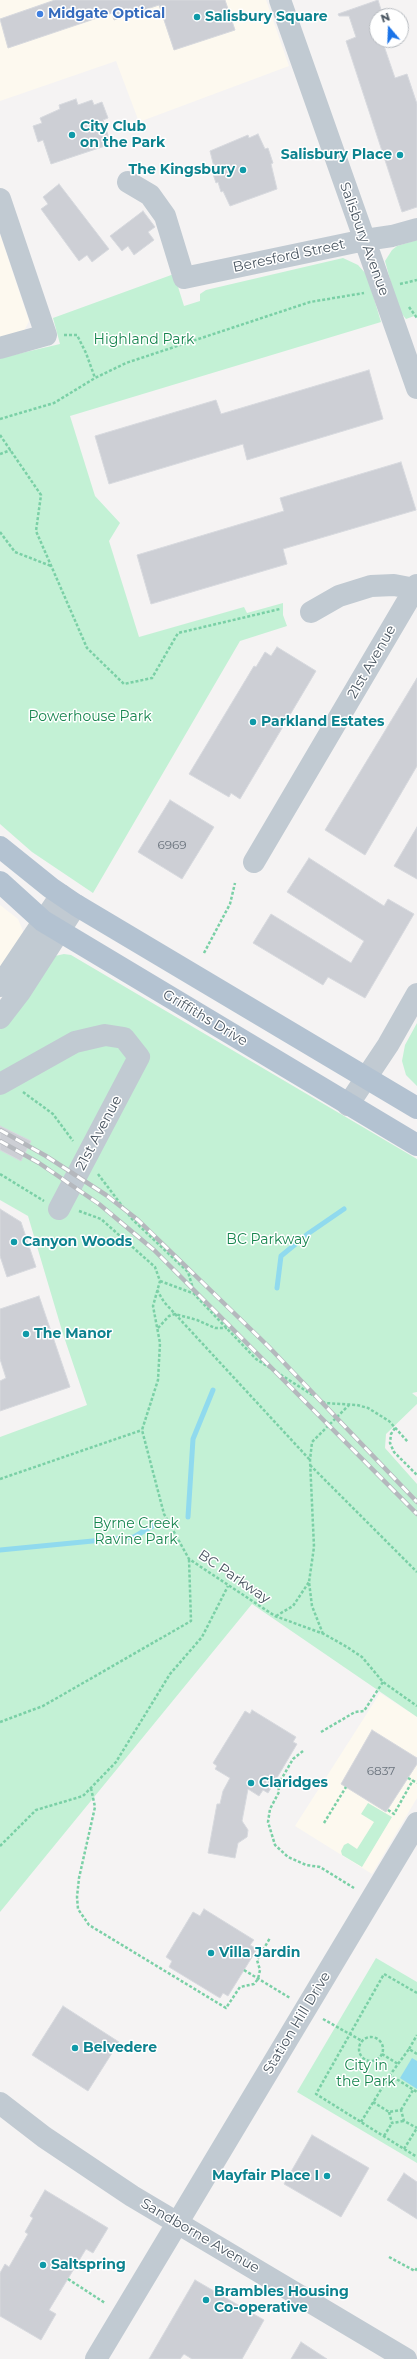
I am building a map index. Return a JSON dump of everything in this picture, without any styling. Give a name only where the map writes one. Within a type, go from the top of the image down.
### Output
[{"type":"main road","points":[[0,847],[69,900],[417,1108]]},
{"type":"main road","name":"Griffiths Drive","points":[[0,882],[51,926],[417,1145]]},
{"type":"street","name":"Salisbury Avenue","points":[[280,0],[417,388]]},
{"type":"street","name":"Beresford Street","points":[[128,182],[150,195],[165,216],[184,278],[364,240],[392,236],[417,229]]},
{"type":"street","points":[[0,199],[46,335],[0,348]]},
{"type":"street","points":[[311,612],[339,596],[371,586],[394,585],[416,587]]},
{"type":"street","name":"21st Avenue","points":[[254,862],[416,587]]},
{"type":"street","points":[[0,986],[51,926],[69,900]]},
{"type":"street","points":[[0,1018],[20,992],[51,926]]},
{"type":"street","points":[[348,1105],[388,1045],[417,994]]},
{"type":"street","name":"21st Avenue","points":[[2,1083],[75,1042],[105,1035],[124,1038],[139,1057],[60,1209]]},
{"type":"street","name":"Station Hill Drive","points":[[96,2359],[417,1823]]},
{"type":"street","name":"Sandborne Avenue","points":[[0,2103],[94,2172],[406,2359]]},
{"type":"path","points":[[396,285],[417,280]]},
{"type":"path","points":[[0,419],[54,403],[95,378],[126,363],[310,302],[356,293],[368,293]]},
{"type":"path","points":[[46,335],[77,335],[86,353],[95,378]]},
{"type":"path","points":[[0,435],[41,495],[36,531],[87,648],[124,684],[152,678],[178,633],[280,609]]},
{"type":"path","points":[[0,454],[11,450]]},
{"type":"path","points":[[0,532],[15,552],[51,566]]},
{"type":"path","points":[[204,953],[230,904],[235,884]]},
{"type":"path","points":[[2,1083],[53,1114],[132,1219],[188,1272],[195,1295]]},
{"type":"path","points":[[0,1174],[60,1209],[82,1211],[101,1219],[155,1267],[160,1281],[153,1306],[160,1343],[158,1380],[142,1430],[0,1479]]},
{"type":"path","points":[[160,1281],[195,1295],[256,1359],[302,1389],[325,1403],[368,1408],[389,1420],[408,1442]]},
{"type":"path","points":[[157,1290],[164,1302],[310,1460]]},
{"type":"path","points":[[157,1328],[169,1316],[175,1314],[197,1320],[215,1328],[227,1328]]},
{"type":"path","points":[[324,1634],[312,1606],[309,1582],[314,1547],[309,1464],[312,1442],[350,1405]]},
{"type":"path","points":[[396,1428],[391,1434],[390,1443],[394,1452],[417,1475]]},
{"type":"path","name":"BC Parkway","points":[[142,1430],[164,1514],[189,1559],[228,1586],[276,1616],[324,1634],[362,1657],[383,1682],[417,1706]]},
{"type":"path","points":[[309,1464],[417,1572]]},
{"type":"path","points":[[0,1722],[43,1706],[191,1621],[189,1559]]},
{"type":"path","points":[[276,1616],[293,1606],[309,1582]]},
{"type":"path","points":[[0,1846],[36,1810],[83,1796],[116,1762],[170,1674],[202,1637],[228,1586]]},
{"type":"path","points":[[321,1732],[354,1712],[364,1711],[383,1682]]},
{"type":"path","points":[[303,1751],[294,1759],[278,1785],[279,1792],[270,1809],[268,1822],[275,1845],[288,1858],[306,1865],[320,1867],[354,1888]]},
{"type":"path","points":[[408,1778],[417,1783]]},
{"type":"path","points":[[388,1810],[394,1814],[413,1780]]},
{"type":"path","points":[[324,1823],[346,1787]]},
{"type":"path","points":[[91,1788],[95,1807],[78,1878],[77,1897],[78,1910],[89,1925],[226,2008],[240,1987],[254,1984],[258,1979],[260,1970],[258,1960],[270,1938]]},
{"type":"path","points":[[244,1970],[290,1998]]},
{"type":"path","points":[[417,1993],[384,1974],[316,2094],[417,2157]]},
{"type":"path","points":[[323,2019],[362,2041]]},
{"type":"path","points":[[361,2122],[417,2035]]},
{"type":"path","points":[[369,2037],[376,2038],[382,2043],[382,2054],[376,2060],[365,2059],[359,2048],[362,2041],[369,2037]]},
{"type":"path","points":[[409,2049],[417,2054]]},
{"type":"path","points":[[382,2054],[398,2064]]},
{"type":"path","points":[[390,2075],[417,2092]]},
{"type":"path","points":[[404,2149],[417,2128],[404,2120],[401,2110],[413,2090]]},
{"type":"path","points":[[373,2102],[389,2112],[401,2110]]},
{"type":"path","points":[[389,2112],[392,2123]]},
{"type":"path","points":[[384,2136],[392,2123],[404,2120]]},
{"type":"path","points":[[389,2257],[415,2271],[417,2268]]},
{"type":"path","points":[[68,2279],[105,2303]]},
{"type":"shaded area","points":[[0,0],[266,0],[289,66],[139,122],[116,61],[0,101]]},
{"type":"shaded area","points":[[0,234],[29,321],[24,331],[0,340]]},
{"type":"shaded area","points":[[0,905],[18,919],[23,934],[0,973]]},
{"type":"shaded area","points":[[380,1693],[417,1717],[417,1798],[372,1874],[295,1826]]},
{"type":"green space","points":[[417,240],[417,315],[406,319],[398,309],[385,261],[392,250],[397,246]]},
{"type":"green space","name":"Powerhouse Park","points":[[343,258],[358,265],[367,275],[381,322],[70,416],[95,496],[120,523],[109,541],[139,637],[244,607],[247,613],[283,603],[283,615],[287,626],[240,641],[93,893],[32,852],[0,824],[0,358],[60,344],[53,318],[174,274],[184,306],[200,301],[200,294],[206,290]]},
{"type":"green space","name":"Byrne Creek Ravine Park","points":[[64,954],[71,955],[417,1159],[417,1392],[412,1393],[417,1397],[417,1404],[386,1434],[385,1448],[417,1484],[417,1717],[252,1604],[0,1912],[0,1437],[87,1405],[63,1334],[28,1216],[0,1200],[0,1028],[55,956]]},
{"type":"green space","points":[[417,1023],[417,1086],[406,1075],[402,1061],[405,1045]]},
{"type":"green space","points":[[368,1803],[392,1817],[362,1867],[342,1855],[341,1851],[344,1845],[348,1843],[357,1849],[374,1822],[361,1814]]},
{"type":"green space","name":"City in the Park","points":[[376,1958],[417,1982],[417,2163],[297,2092]]},
{"type":"water","points":[[412,2058],[417,2061],[417,2089],[400,2078]]},
{"type":"building","points":[[55,0],[225,0],[235,30],[174,50],[159,5],[114,20],[112,13],[8,48],[0,19]]},
{"type":"building","name":"Salisbury Place","points":[[378,0],[380,8],[369,8],[369,48],[385,48],[395,78],[407,74],[417,104],[417,207],[402,212],[346,41],[356,37],[349,16],[339,16],[338,14]]},
{"type":"building","name":"City Club on the Park","points":[[76,99],[78,105],[92,100],[94,105],[102,102],[108,118],[103,120],[111,144],[51,164],[43,140],[38,142],[33,126],[42,123],[40,118],[60,109],[59,105]]},
{"type":"building","name":"The Kingsbury","points":[[258,134],[265,149],[268,148],[273,163],[271,164],[277,189],[230,206],[223,191],[221,192],[218,182],[216,183],[211,168],[214,167],[210,151],[248,135],[249,138]]},
{"type":"building","points":[[59,184],[109,249],[92,262],[87,255],[79,261],[41,209],[48,204],[43,197]]},
{"type":"building","points":[[143,211],[155,227],[148,232],[154,240],[134,255],[128,246],[122,251],[110,236]]},
{"type":"building","points":[[369,370],[383,419],[247,460],[243,444],[109,484],[95,436],[216,400],[221,414]]},
{"type":"building","points":[[401,462],[416,510],[283,549],[287,564],[151,604],[137,555],[284,511],[280,498]]},
{"type":"building","name":"Parkland Estates","points":[[277,647],[316,671],[240,799],[231,793],[229,797],[189,774],[254,666],[256,667],[265,652],[271,656]]},
{"type":"building","points":[[417,678],[417,766],[365,855],[325,830]]},
{"type":"building","points":[[170,800],[214,827],[182,879],[138,852]]},
{"type":"building","points":[[417,827],[417,879],[394,866]]},
{"type":"building","points":[[309,858],[384,906],[388,899],[414,914],[365,998],[328,977],[323,985],[253,943],[271,914],[351,963],[364,941],[287,892]]},
{"type":"building","points":[[0,1126],[31,1141],[21,1161],[0,1150]]},
{"type":"building","name":"Canyon Woods","points":[[0,1209],[21,1222],[36,1267],[7,1277],[0,1256]]},
{"type":"building","name":"The Manor","points":[[39,1296],[70,1387],[0,1411],[0,1381],[6,1378],[0,1359],[0,1309]]},
{"type":"building","name":"Claridges","points":[[252,1710],[296,1737],[293,1742],[297,1744],[268,1793],[263,1790],[259,1796],[248,1789],[242,1821],[248,1830],[247,1837],[238,1843],[235,1858],[208,1853],[217,1804],[220,1804],[223,1791],[230,1778],[215,1769],[217,1766],[213,1763],[245,1711],[250,1714]]},
{"type":"building","points":[[372,1730],[417,1758],[417,1764],[386,1812],[341,1784]]},
{"type":"building","name":"Villa Jardin","points":[[204,1909],[254,1940],[250,1945],[257,1949],[228,1996],[223,1993],[220,1998],[169,1967],[172,1961],[166,1957],[193,1912],[200,1916]]},
{"type":"building","name":"Belvedere","points":[[63,2006],[119,2042],[88,2091],[32,2055]]},
{"type":"building","name":"Mayfair Place I","points":[[312,2135],[369,2168],[341,2217],[284,2184]]},
{"type":"building","points":[[404,2173],[417,2182],[417,2219],[387,2200]]},
{"type":"building","name":"Saltspring","points":[[45,2190],[108,2228],[93,2253],[86,2249],[49,2310],[56,2314],[41,2340],[0,2316],[0,2273],[5,2264],[9,2267],[28,2234],[25,2232],[33,2218],[30,2216]]},
{"type":"building","name":"Brambles Housing Co-operative","points":[[195,2280],[264,2320],[242,2359],[192,2359],[184,2354],[180,2359],[149,2359]]},
{"type":"building","points":[[301,2342],[327,2359],[291,2359]]},
{"type":"waterway","points":[[277,1288],[281,1256],[309,1233],[344,1209]]},
{"type":"waterway","points":[[188,1517],[193,1439],[213,1390]]},
{"type":"waterway","points":[[0,1550],[134,1537],[154,1525]]},
{"type":"railway","points":[[0,1130],[46,1156],[106,1195],[138,1220],[268,1346],[417,1502]]},
{"type":"railway","points":[[0,1141],[39,1163],[99,1204],[154,1250],[417,1514]]},
{"type":"place","name":"Midgate Optical","points":[[40,14]]},
{"type":"place","name":"Salisbury Square","points":[[197,17]]},
{"type":"place","name":"City Club on the Park","points":[[72,135]]},
{"type":"place","name":"Salisbury Place","points":[[400,155]]},
{"type":"place","name":"The Kingsbury","points":[[243,170]]},
{"type":"place","name":"Parkland Estates","points":[[253,722]]},
{"type":"place","name":"Canyon Woods","points":[[14,1242]]},
{"type":"place","name":"The Manor","points":[[26,1334]]},
{"type":"place","name":"Claridges","points":[[251,1783]]},
{"type":"place","name":"Villa Jardin","points":[[211,1953]]},
{"type":"place","name":"Belvedere","points":[[75,2048]]},
{"type":"place","name":"Mayfair Place I","points":[[327,2176]]},
{"type":"place","name":"Saltspring","points":[[43,2265]]},
{"type":"place","name":"Brambles Housing Co-operative","points":[[206,2300]]},
{"type":"park label","name":"Highland Park","points":[[144,340]]}]
